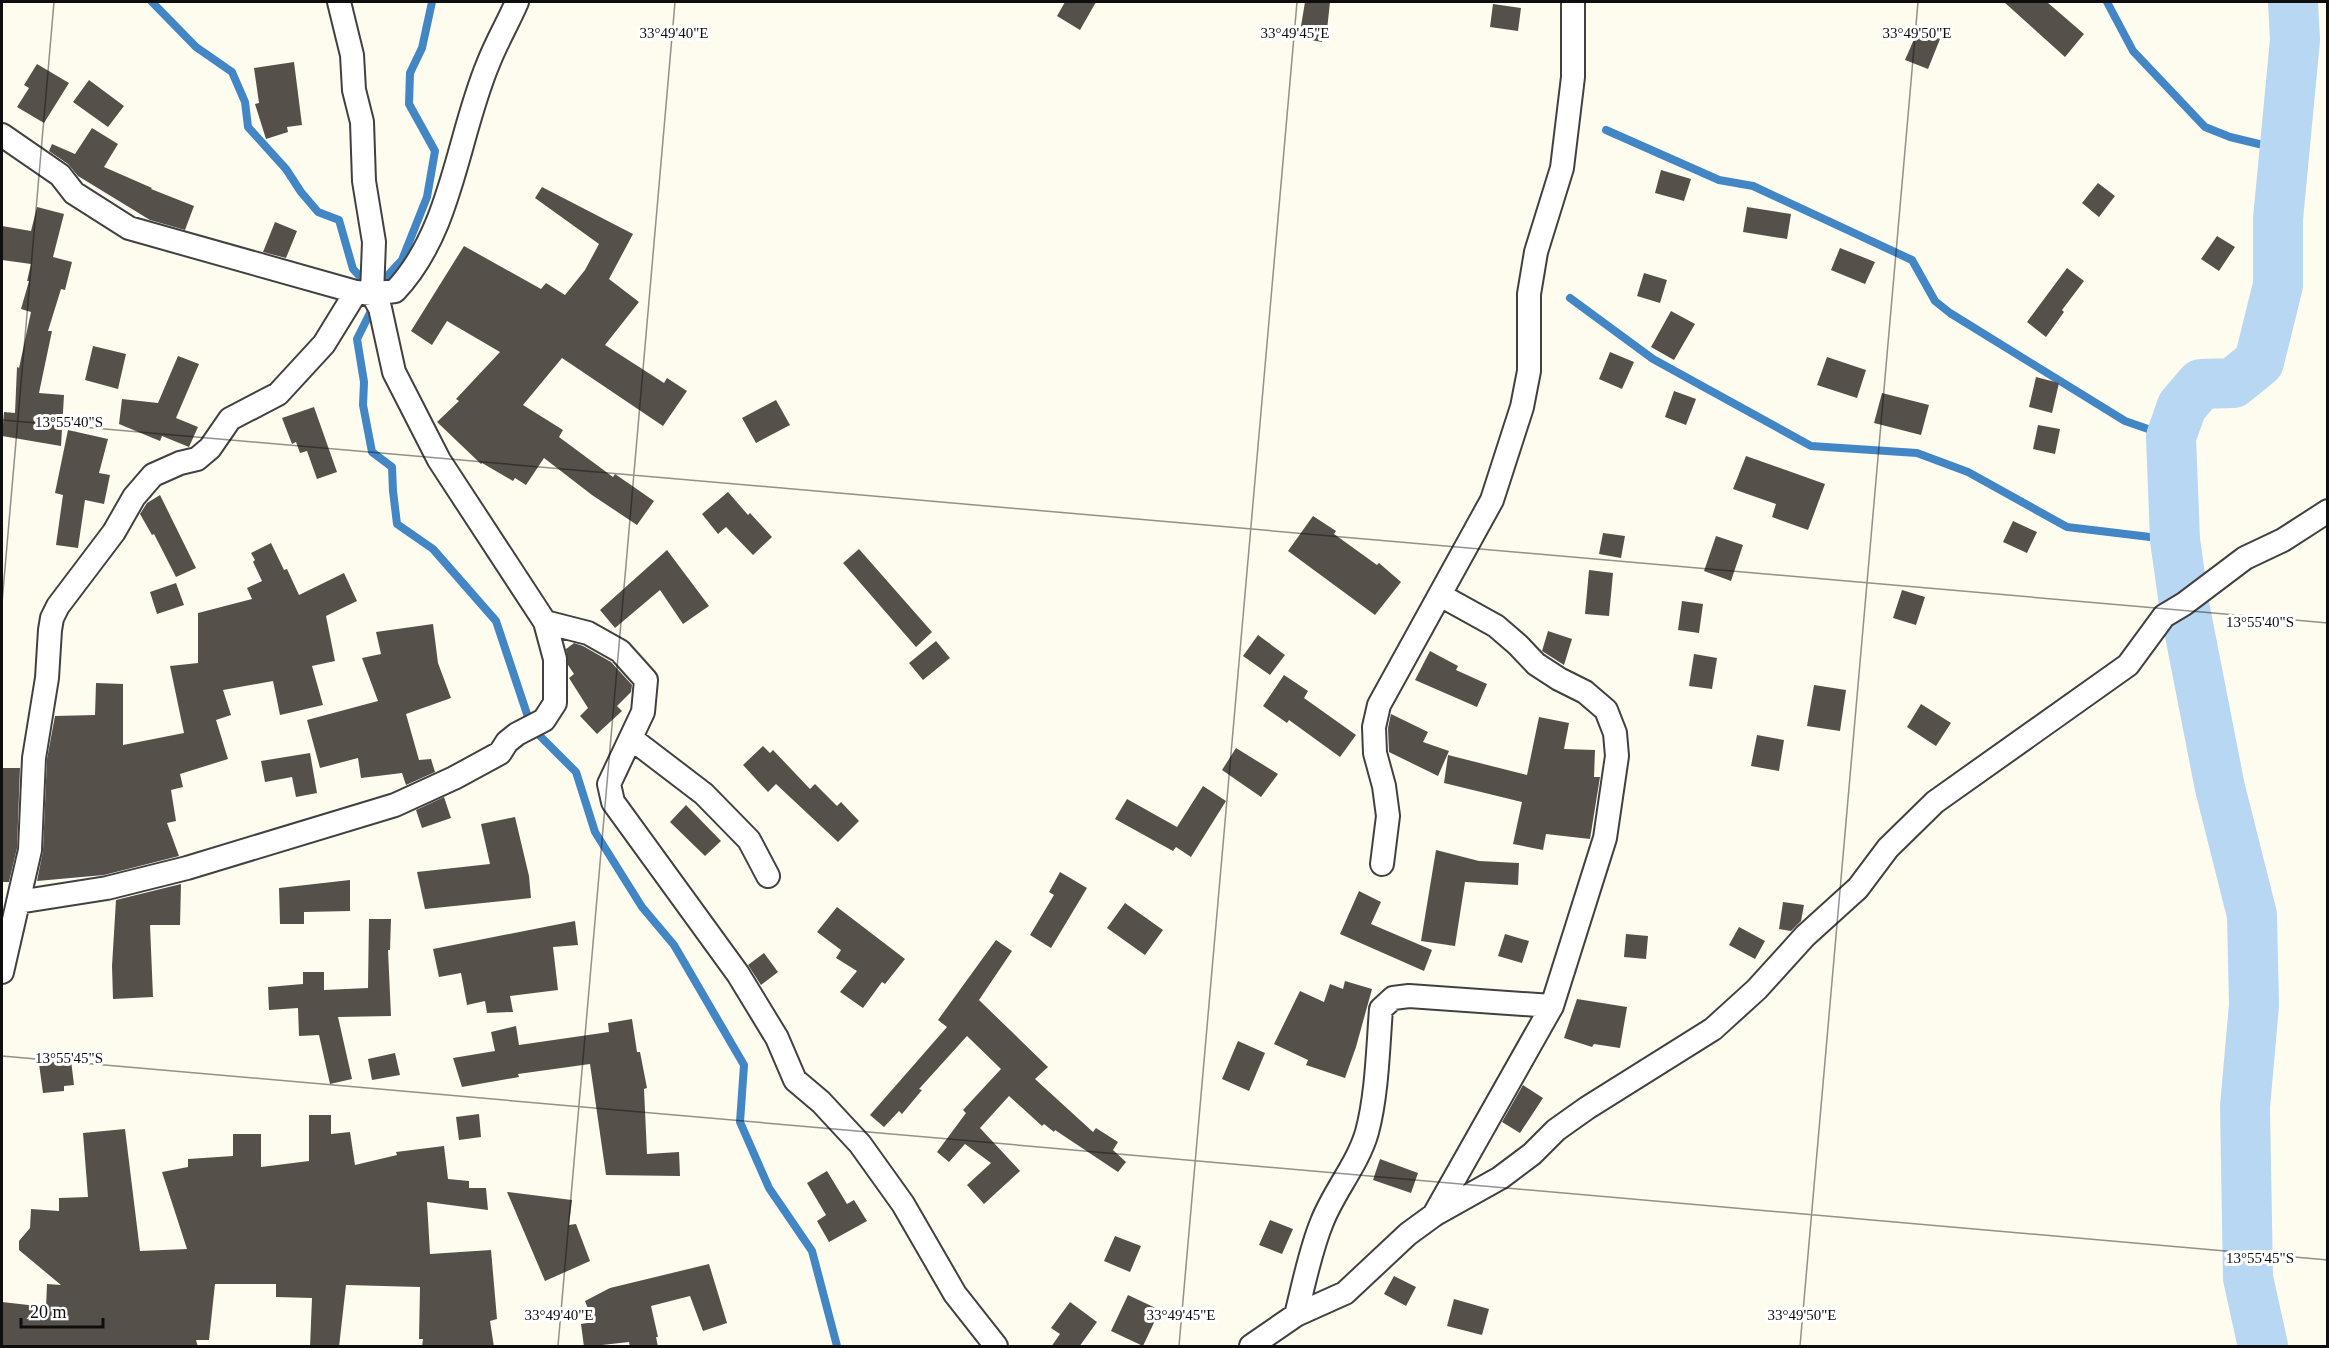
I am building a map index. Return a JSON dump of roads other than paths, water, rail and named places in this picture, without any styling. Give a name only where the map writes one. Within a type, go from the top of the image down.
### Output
[{"type":"street","points":[[2,972],[30,850],[34,758],[46,687],[50,630],[52,618],[58,606],[114,532],[134,497],[153,475],[180,463],[197,459],[210,448],[230,418],[278,394],[324,344],[364,293],[374,242],[364,181],[362,122],[354,90],[352,56],[339,2]]},
{"type":"street","points":[[2,135],[60,175],[74,193],[129,228],[364,293],[395,291],[418,265],[436,229],[488,64],[517,2]]},
{"type":"street","points":[[1382,864],[1388,816],[1384,786],[1375,753],[1374,726],[1379,705],[1492,500],[1522,407],[1529,371],[1529,294],[1536,252],[1562,168],[1573,77],[1573,2]]},
{"type":"street","points":[[18,902],[107,888],[187,868],[394,805],[454,778],[500,753],[507,742],[517,734],[544,720],[555,703],[555,659],[545,621],[439,460],[394,372],[380,308],[364,293]]},
{"type":"street","points":[[1251,1347],[1296,1315],[1344,1293],[1408,1234],[1434,1215],[1500,1178],[1532,1154],[1556,1130],[1587,1108],[1713,1029],[1757,989],[1805,936],[1858,888],[1888,848],[1935,802],[2128,665],[2164,616],[2246,558],[2283,540],[2328,511]]},
{"type":"street","points":[[1434,1215],[1552,1006],[1605,838],[1617,756],[1616,733],[1606,710],[1586,692],[1559,679],[1536,664],[1496,626],[1440,595]]},
{"type":"street","points":[[545,621],[588,633],[620,651],[646,680],[643,712],[609,784],[613,801],[738,974],[777,1038],[795,1080],[821,1102],[860,1144],[903,1204],[955,1294],[996,1347]]},
{"type":"street","points":[[632,739],[704,794],[749,840],[768,876]]},
{"type":"street","points":[[1296,1315],[1321,1224],[1367,1132],[1377,1061],[1381,1009],[1393,998],[1409,996],[1552,1006]]},
{"type":"waterway","points":[[152,2],[196,47],[232,72],[245,102],[248,127],[286,169],[318,212],[339,220],[353,269],[368,285]]},
{"type":"waterway","points":[[377,287],[402,260],[427,197],[435,151],[409,104],[410,73],[422,48],[432,2]]},
{"type":"waterway","points":[[2107,2],[2133,51],[2205,127],[2230,137],[2284,150]]},
{"type":"waterway","points":[[2263,1346],[2248,1278],[2245,1107],[2254,1005],[2252,915],[2220,788],[2184,604],[2175,540],[2171,437],[2182,406],[2201,384],[2233,383],[2259,362],[2278,285],[2278,219],[2295,40],[2293,2]]},
{"type":"waterway","points":[[1606,130],[1719,180],[1753,186],[1912,260],[1935,301],[1950,313],[2125,421],[2171,437]]},
{"type":"waterway","points":[[1570,298],[1653,359],[1811,446],[1917,453],[1968,472],[2067,527],[2175,540]]},
{"type":"waterway","points":[[372,303],[372,309],[357,339],[364,382],[363,405],[372,452],[392,467],[397,524],[433,549],[496,621],[529,720],[540,736],[576,772],[595,832],[642,907],[674,945],[744,1065],[740,1122],[769,1188],[812,1251],[837,1346]]}]
